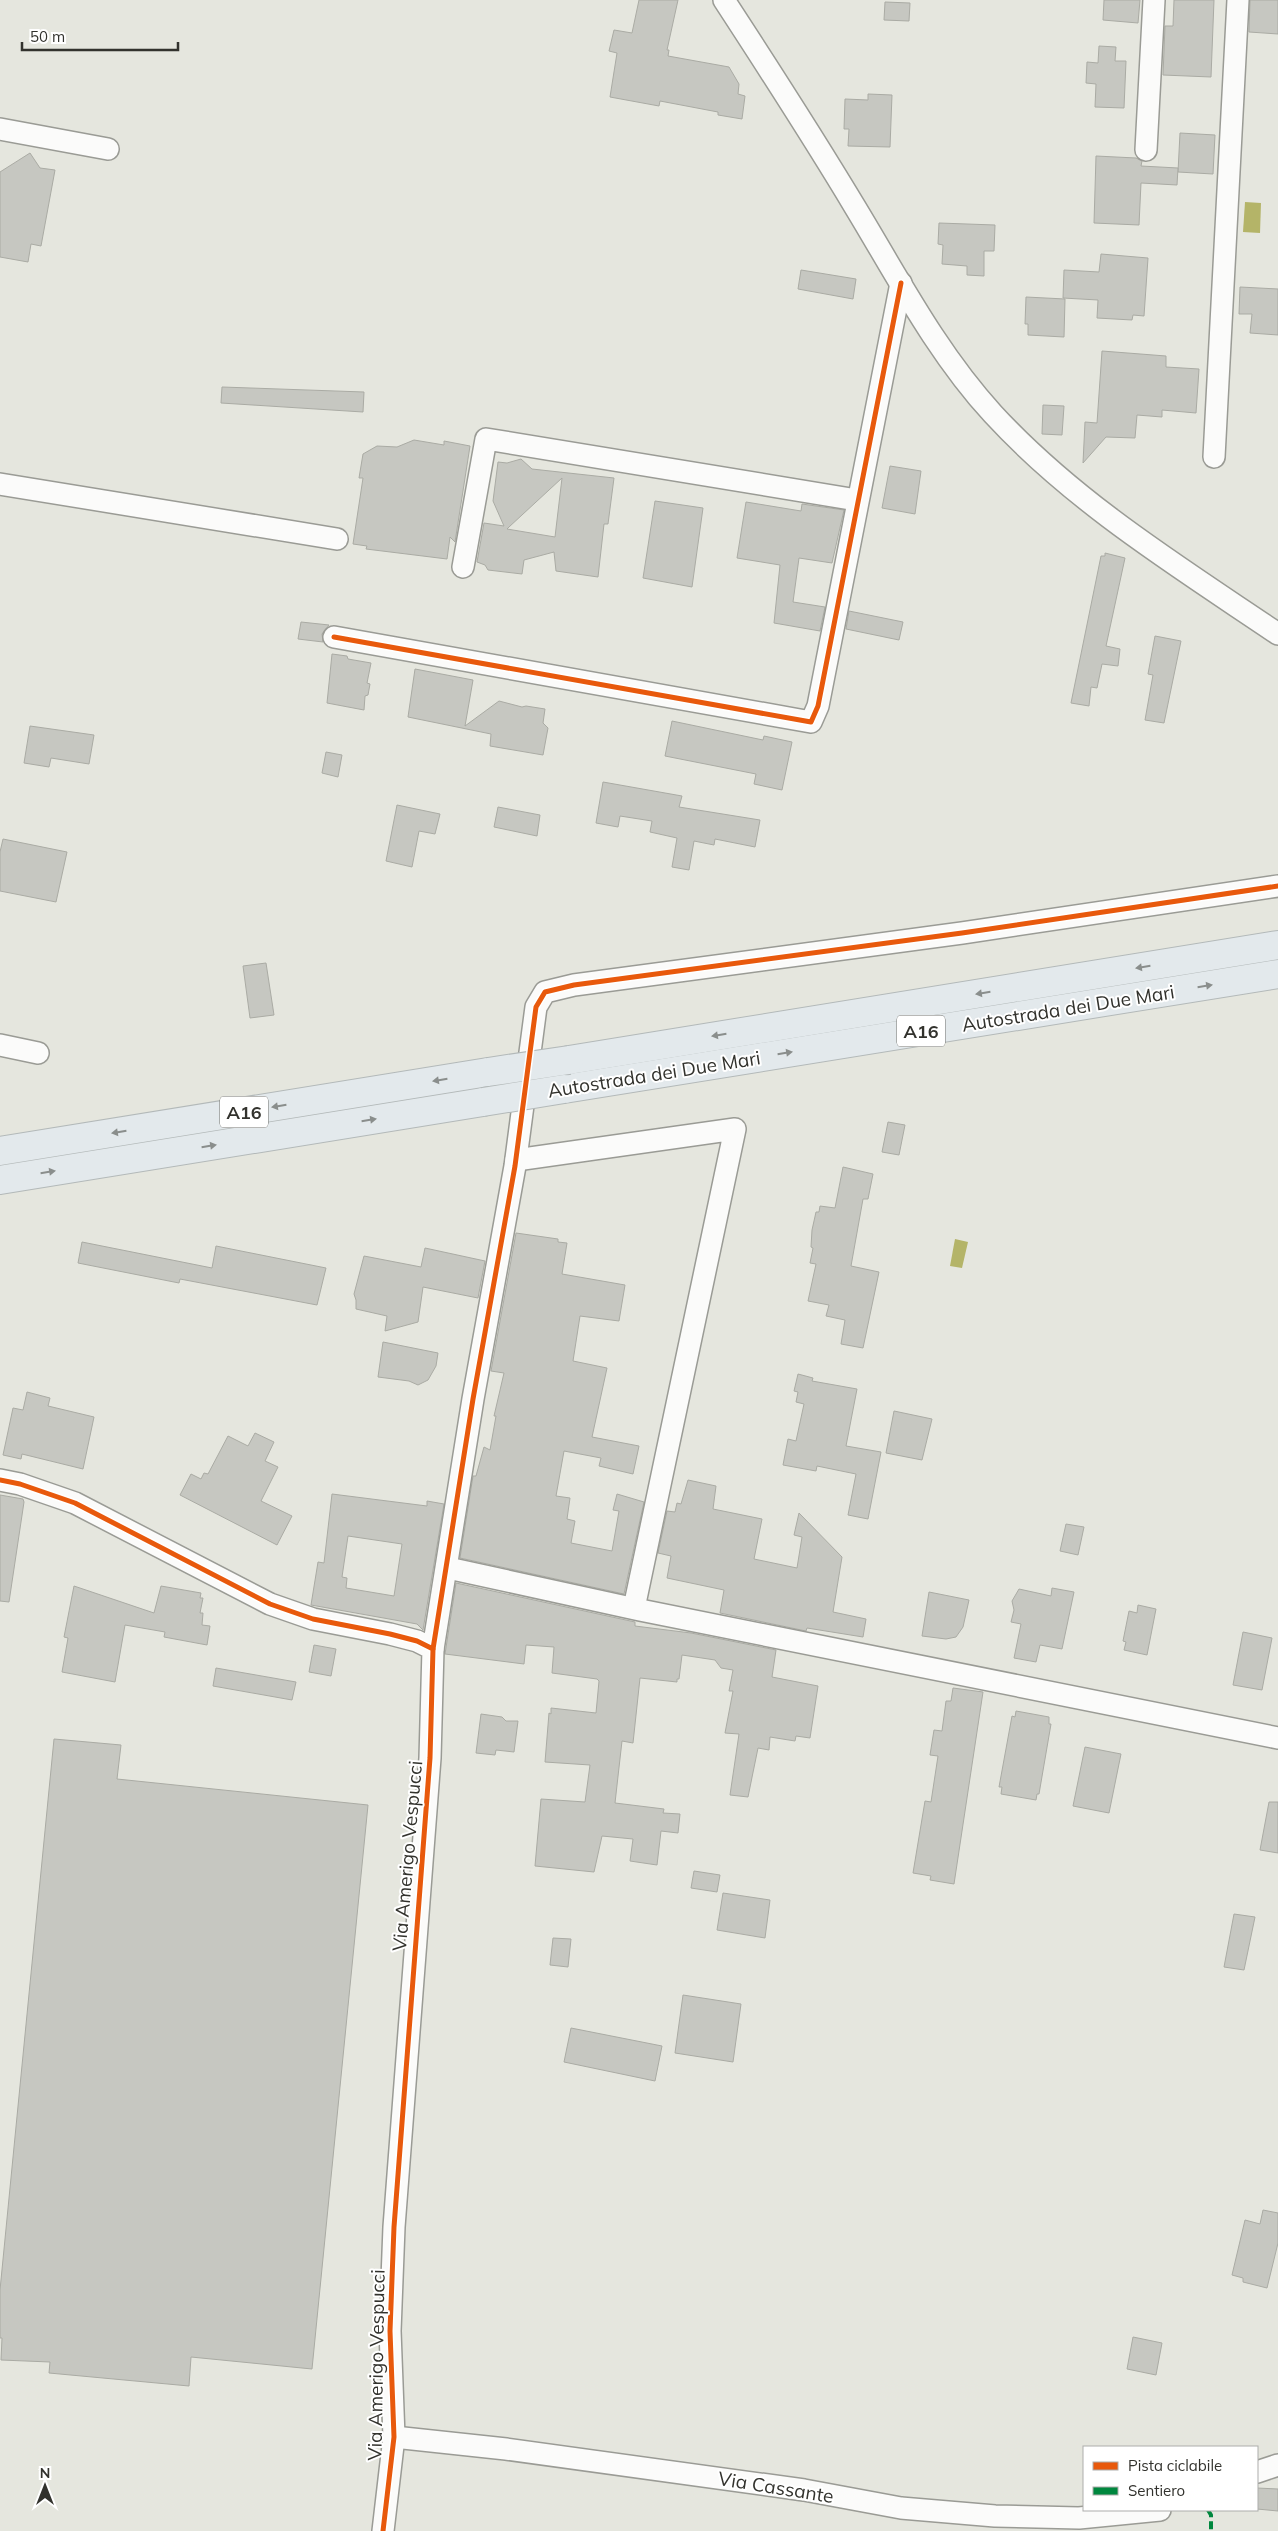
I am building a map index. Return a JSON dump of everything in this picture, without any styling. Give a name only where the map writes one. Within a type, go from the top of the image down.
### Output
[{"type":"highway","name":"Autostrada dei Due Mari","points":[[0,1151],[1278,945]]},
{"type":"highway","name":"Autostrada dei Due Mari","points":[[0,1180],[1278,974]]},
{"type":"street","points":[[724,0],[822,151],[951,363],[993,414],[1048,469],[1120,527],[1278,634]]},
{"type":"street","points":[[1146,150],[1154,0]]},
{"type":"street","points":[[1214,457],[1238,0]]},
{"type":"street","points":[[0,129],[108,149]]},
{"type":"street","points":[[334,637],[811,722],[818,706],[901,283]]},
{"type":"street","points":[[463,567],[486,439],[857,500]]},
{"type":"street","points":[[0,484],[337,539]]},
{"type":"street","name":"Via Amerigo Vespucci","points":[[383,2531],[394,2437],[390,2331],[394,2227],[430,1758],[433,1649],[448,1568],[473,1399],[516,1160],[536,1007],[546,992],[574,985],[962,933],[1278,886]]},
{"type":"street","points":[[0,1045],[38,1053]]},
{"type":"street","points":[[516,1160],[735,1129],[634,1608]]},
{"type":"street","points":[[0,1480],[20,1484],[75,1504],[270,1604],[313,1619],[390,1634],[433,1649]]},
{"type":"street","points":[[448,1568],[634,1608],[1278,1738]]},
{"type":"street","name":"Via Cassante","points":[[394,2437],[506,2449],[804,2490],[900,2508],[996,2516],[1078,2518],[1150,2511]]},
{"type":"street","points":[[1258,2472],[1278,2465]]},
{"type":"shaded area","points":[[1245,202],[1261,203],[1260,233],[1243,232]]},
{"type":"shaded area","points":[[955,1239],[968,1242],[962,1268],[950,1266]]},
{"type":"building","points":[[639,0],[678,0],[667,50],[669,50],[668,56],[729,67],[739,84],[738,94],[745,96],[742,119],[718,115],[718,112],[660,101],[659,106],[610,97],[617,53],[609,51],[614,30],[632,33]]},
{"type":"building","points":[[1104,0],[1140,0],[1138,23],[1103,20]]},
{"type":"building","points":[[1174,0],[1214,0],[1211,77],[1163,75],[1165,26],[1173,26]]},
{"type":"building","points":[[1250,0],[1278,0],[1278,34],[1249,32]]},
{"type":"building","points":[[885,2],[910,3],[909,21],[884,20]]},
{"type":"building","points":[[1099,46],[1116,47],[1115,61],[1126,61],[1124,108],[1095,107],[1096,84],[1086,83],[1087,62],[1098,63]]},
{"type":"building","points":[[868,94],[892,95],[890,147],[848,146],[849,129],[844,129],[845,99],[868,100]]},
{"type":"building","points":[[1180,133],[1215,135],[1213,174],[1178,172]]},
{"type":"building","points":[[30,153],[40,168],[55,170],[41,246],[31,244],[28,262],[0,257],[0,172]]},
{"type":"building","points":[[1096,156],[1136,158],[1142,161],[1141,166],[1178,168],[1177,185],[1141,183],[1139,225],[1094,223]]},
{"type":"building","points":[[939,223],[995,225],[994,251],[984,251],[984,276],[967,275],[967,266],[942,264],[943,245],[938,244]]},
{"type":"building","points":[[1101,254],[1148,258],[1144,316],[1133,315],[1132,320],[1097,318],[1098,300],[1063,298],[1064,270],[1099,272]]},
{"type":"building","points":[[801,270],[856,279],[853,299],[798,289]]},
{"type":"building","points":[[1240,287],[1278,289],[1278,335],[1250,333],[1252,314],[1239,314]]},
{"type":"building","points":[[1026,297],[1065,299],[1064,337],[1028,335],[1028,324],[1025,324]]},
{"type":"building","points":[[1102,351],[1166,356],[1166,367],[1199,369],[1196,413],[1162,410],[1162,417],[1137,415],[1135,438],[1106,437],[1083,463],[1085,422],[1097,423]]},
{"type":"building","points":[[222,387],[364,392],[363,412],[221,403]]},
{"type":"building","points":[[1043,405],[1064,406],[1062,435],[1042,434]]},
{"type":"building","points":[[414,440],[444,445],[444,441],[470,446],[455,542],[450,537],[447,559],[366,549],[367,546],[353,544],[363,478],[359,478],[363,454],[377,446],[397,447]]},
{"type":"building","points":[[521,459],[532,469],[614,478],[608,524],[604,524],[598,577],[556,571],[554,552],[524,560],[522,574],[488,570],[485,565],[477,562],[484,523],[504,526],[493,501],[498,462],[507,463]],"holes":[[[562,478],[555,537],[507,529]]]},
{"type":"building","points":[[890,466],[921,471],[915,514],[882,508]]},
{"type":"building","points":[[655,501],[703,508],[692,587],[643,578]]},
{"type":"building","points":[[746,502],[801,511],[802,504],[844,510],[832,563],[799,558],[793,602],[825,607],[820,631],[774,623],[780,565],[737,558]]},
{"type":"building","points":[[1105,553],[1125,558],[1106,646],[1120,649],[1118,666],[1102,664],[1097,688],[1091,687],[1089,706],[1071,703],[1101,556],[1105,556]]},
{"type":"building","points":[[849,611],[903,622],[899,640],[846,629]]},
{"type":"building","points":[[301,622],[329,625],[322,634],[323,642],[298,639]]},
{"type":"building","points":[[1155,636],[1181,641],[1164,723],[1145,720],[1153,675],[1148,674]]},
{"type":"building","points":[[332,654],[371,663],[367,683],[370,684],[368,695],[365,696],[364,710],[327,703]]},
{"type":"building","points":[[415,669],[473,680],[465,726],[499,701],[522,707],[545,709],[543,723],[548,728],[543,755],[490,746],[491,734],[408,717]]},
{"type":"building","points":[[672,721],[763,740],[764,736],[792,742],[782,790],[754,784],[756,774],[665,756]]},
{"type":"building","points":[[30,726],[94,735],[89,764],[51,758],[49,767],[24,763]]},
{"type":"building","points":[[326,752],[342,755],[338,777],[322,773]]},
{"type":"building","points":[[603,782],[682,796],[679,807],[760,820],[755,847],[715,839],[714,845],[694,841],[689,870],[672,867],[677,838],[650,832],[652,821],[620,816],[618,827],[596,823]]},
{"type":"building","points":[[397,805],[440,814],[435,834],[419,831],[412,867],[386,861]]},
{"type":"building","points":[[498,807],[540,815],[537,836],[494,827]]},
{"type":"building","points":[[3,839],[67,852],[56,902],[0,891],[0,852]]},
{"type":"building","points":[[266,963],[274,1015],[250,1018],[243,966]]},
{"type":"building","points":[[888,1122],[905,1125],[899,1155],[882,1152]]},
{"type":"building","points":[[843,1167],[873,1174],[868,1199],[863,1199],[851,1266],[879,1272],[863,1348],[841,1344],[845,1320],[826,1316],[829,1305],[808,1301],[816,1264],[810,1263],[813,1248],[811,1247],[812,1230],[816,1212],[819,1212],[820,1206],[835,1208]]},
{"type":"building","points":[[516,1233],[558,1239],[558,1242],[567,1243],[562,1274],[625,1285],[619,1321],[580,1316],[573,1361],[607,1368],[592,1437],[639,1446],[633,1474],[599,1466],[601,1458],[564,1451],[556,1496],[570,1498],[567,1519],[575,1521],[571,1543],[612,1551],[619,1511],[613,1510],[617,1494],[644,1502],[624,1594],[460,1558],[473,1476],[476,1476],[484,1447],[490,1450],[496,1416],[494,1416],[504,1373],[491,1371]]},
{"type":"building","points":[[82,1242],[212,1268],[216,1246],[326,1268],[317,1305],[180,1279],[179,1283],[78,1263]]},
{"type":"building","points":[[425,1248],[485,1261],[478,1298],[423,1287],[418,1322],[385,1331],[387,1316],[356,1309],[354,1294],[364,1256],[421,1267]]},
{"type":"building","points":[[383,1342],[438,1353],[436,1366],[428,1380],[418,1385],[409,1381],[378,1377]]},
{"type":"building","points":[[798,1374],[813,1378],[812,1381],[857,1389],[846,1446],[881,1452],[868,1519],[848,1515],[856,1474],[817,1466],[816,1471],[783,1465],[788,1439],[796,1441],[804,1404],[796,1402],[798,1392],[794,1391]]},
{"type":"building","points":[[27,1392],[50,1398],[48,1406],[94,1417],[83,1469],[22,1454],[21,1459],[3,1455],[13,1408],[23,1410]]},
{"type":"building","points":[[894,1411],[932,1419],[922,1460],[886,1453]]},
{"type":"building","points":[[255,1433],[274,1442],[265,1461],[278,1467],[261,1501],[292,1516],[277,1545],[180,1495],[191,1474],[201,1479],[204,1473],[208,1474],[228,1436],[248,1446]]},
{"type":"building","points":[[688,1480],[716,1486],[713,1509],[762,1519],[754,1559],[797,1568],[802,1537],[794,1535],[799,1513],[842,1557],[833,1612],[866,1619],[863,1637],[807,1628],[806,1631],[720,1613],[724,1590],[667,1578],[671,1556],[658,1553],[667,1511],[675,1512],[677,1503],[681,1504]]},
{"type":"building","points":[[332,1494],[427,1506],[427,1501],[444,1504],[423,1630],[417,1624],[311,1605],[318,1562],[324,1563]],"holes":[[[348,1536],[402,1544],[394,1596],[346,1588],[347,1578],[342,1577]]]},
{"type":"building","points":[[0,1495],[23,1499],[24,1502],[9,1602],[0,1601]]},
{"type":"building","points":[[1066,1524],[1084,1527],[1078,1555],[1060,1551]]},
{"type":"building","points":[[456,1583],[635,1622],[635,1626],[691,1633],[776,1650],[772,1677],[818,1686],[810,1738],[796,1736],[795,1741],[770,1737],[769,1750],[758,1748],[748,1797],[730,1795],[739,1734],[725,1733],[733,1691],[729,1691],[733,1670],[721,1668],[715,1660],[682,1655],[677,1682],[640,1678],[633,1743],[622,1741],[615,1803],[664,1809],[663,1813],[680,1814],[678,1833],[661,1831],[657,1865],[630,1861],[633,1839],[602,1836],[594,1872],[535,1866],[541,1799],[585,1802],[590,1765],[545,1762],[549,1713],[551,1714],[551,1708],[596,1713],[599,1681],[597,1679],[552,1673],[554,1647],[526,1645],[524,1664],[445,1654]]},
{"type":"building","points":[[74,1586],[154,1613],[161,1586],[201,1593],[200,1598],[203,1598],[200,1613],[203,1613],[202,1625],[210,1626],[207,1645],[164,1637],[165,1632],[125,1625],[115,1682],[62,1672],[68,1638],[64,1637]]},
{"type":"building","points":[[1052,1588],[1074,1592],[1062,1649],[1040,1645],[1036,1662],[1014,1658],[1021,1624],[1011,1622],[1014,1610],[1012,1601],[1019,1589],[1051,1596]]},
{"type":"building","points":[[929,1592],[969,1600],[963,1627],[956,1637],[946,1639],[922,1636]]},
{"type":"building","points":[[1138,1605],[1156,1609],[1147,1655],[1124,1650],[1126,1642],[1123,1641],[1129,1611],[1137,1613]]},
{"type":"building","points":[[1243,1632],[1272,1638],[1262,1690],[1233,1685]]},
{"type":"building","points":[[314,1645],[336,1649],[331,1676],[309,1672]]},
{"type":"building","points":[[216,1668],[296,1682],[292,1700],[213,1686]]},
{"type":"building","points":[[953,1688],[983,1692],[954,1884],[930,1880],[931,1876],[913,1873],[925,1801],[931,1802],[938,1756],[930,1755],[934,1730],[942,1731],[946,1701],[951,1701]]},
{"type":"building","points":[[1016,1711],[1049,1717],[1049,1724],[1051,1724],[1039,1794],[1037,1794],[1036,1800],[1001,1794],[1002,1787],[999,1787],[1012,1716],[1015,1717]]},
{"type":"building","points":[[481,1714],[502,1717],[506,1721],[518,1721],[514,1752],[496,1750],[495,1755],[476,1753]]},
{"type":"building","points":[[54,1739],[121,1745],[117,1779],[368,1805],[312,2369],[191,2357],[189,2386],[49,2373],[50,2362],[1,2360],[0,2290]]},
{"type":"building","points":[[1085,1747],[1121,1754],[1109,1813],[1073,1806]]},
{"type":"building","points":[[1269,1802],[1278,1802],[1278,1853],[1260,1850]]},
{"type":"building","points":[[694,1871],[720,1875],[717,1892],[691,1888]]},
{"type":"building","points":[[723,1893],[770,1900],[765,1938],[717,1930]]},
{"type":"building","points":[[1234,1914],[1255,1917],[1244,1970],[1224,1967]]},
{"type":"building","points":[[553,1938],[571,1939],[568,1967],[550,1965]]},
{"type":"building","points":[[683,1995],[741,2004],[733,2062],[675,2053]]},
{"type":"building","points":[[571,2028],[662,2046],[655,2081],[564,2062]]},
{"type":"building","points":[[1263,2210],[1278,2213],[1278,2243],[1267,2288],[1243,2282],[1243,2278],[1232,2275],[1245,2220],[1260,2224]]},
{"type":"building","points":[[1133,2337],[1162,2343],[1156,2375],[1127,2369]]},
{"type":"building","points":[[1258,2488],[1278,2489],[1278,2511],[1258,2509]]},
{"type":"marked path","points":[[1209,2511],[1211,2515],[1211,2531]]},
{"type":"cycle path","points":[[334,637],[811,722],[818,706],[901,283]]},
{"type":"cycle path","points":[[433,1649],[473,1399],[515,1166],[536,1007],[545,992],[574,985],[962,933],[1278,886]]},
{"type":"cycle path","points":[[0,1480],[20,1484],[75,1503],[270,1604],[313,1619],[417,1641],[433,1649],[430,1758],[394,2227],[390,2331],[394,2437],[383,2531]]}]
